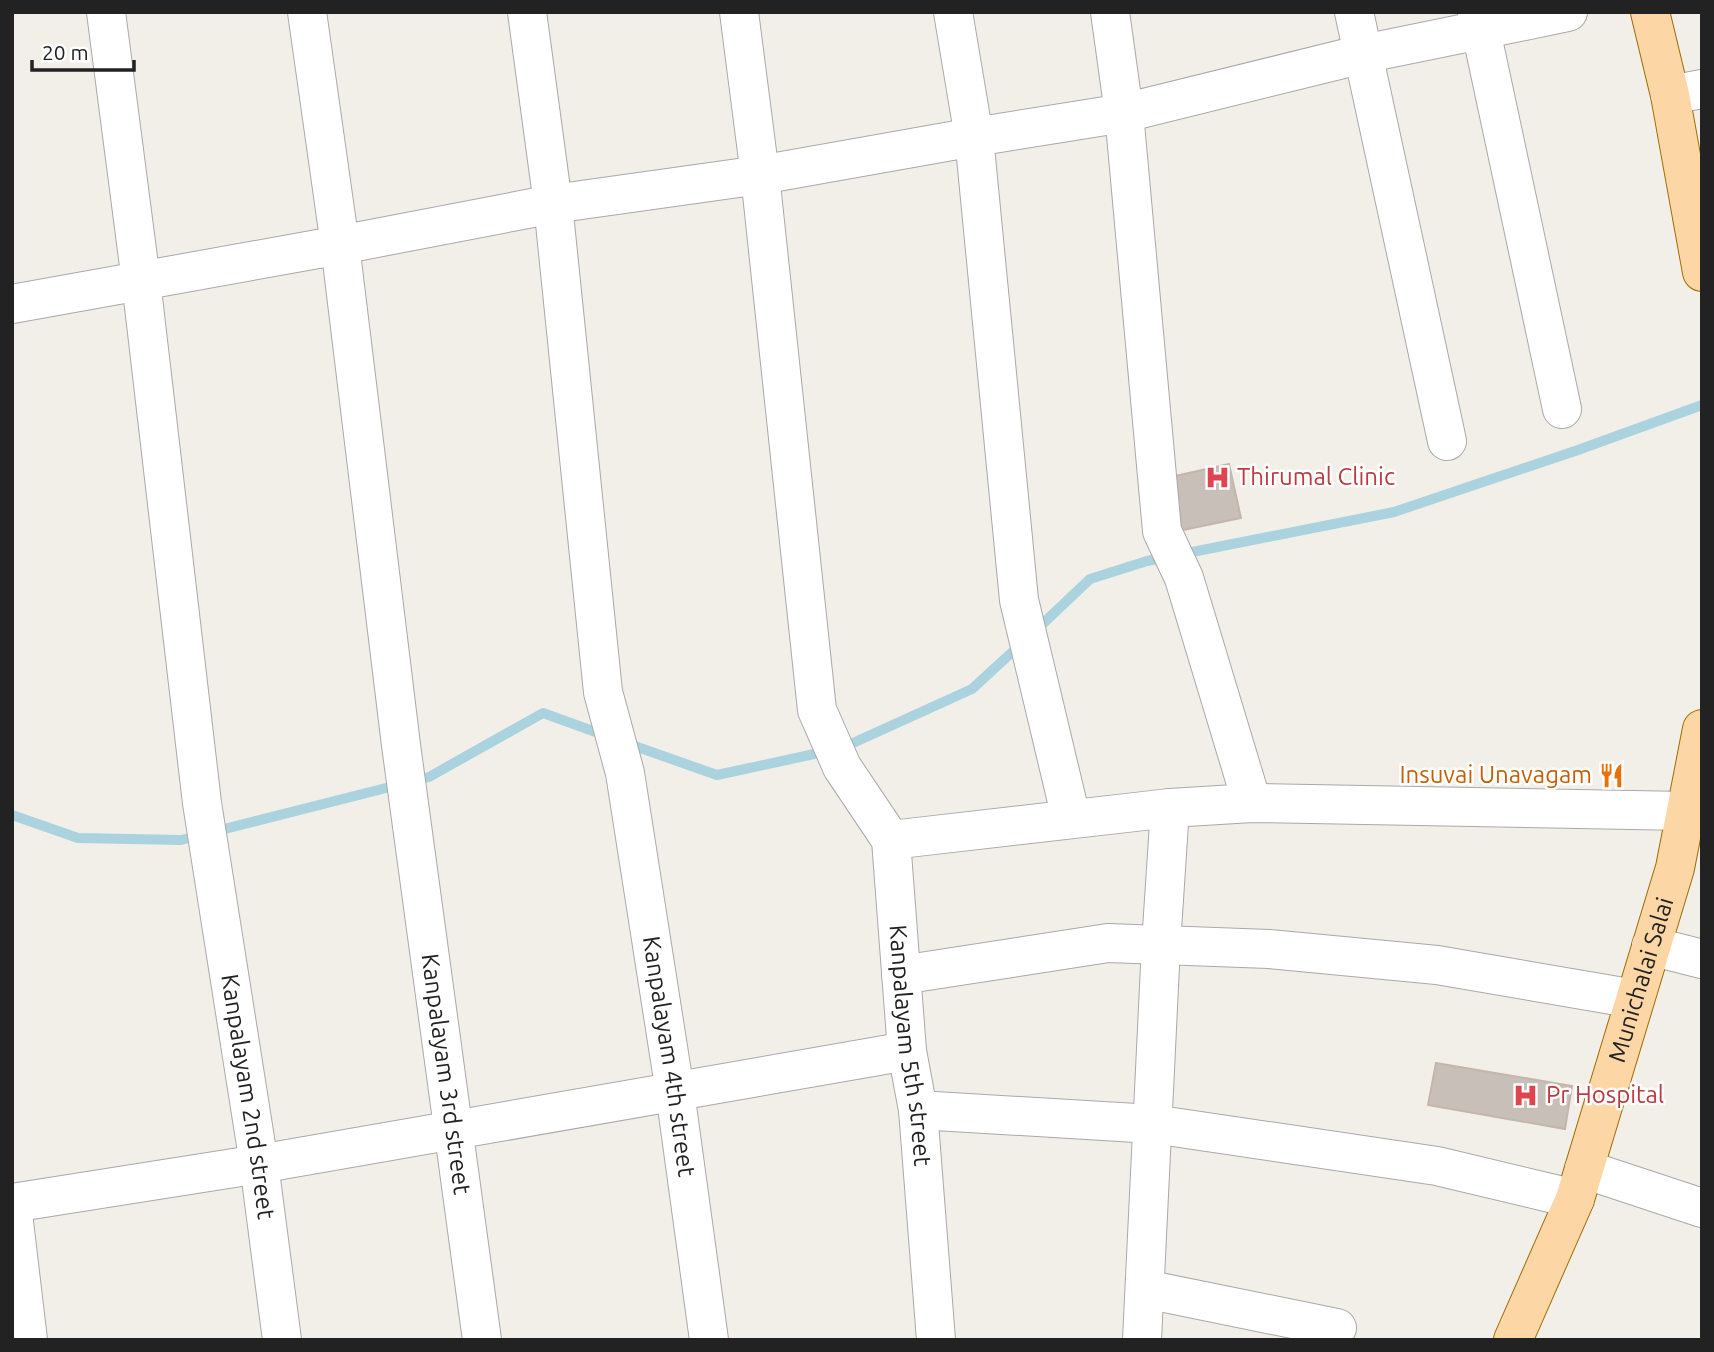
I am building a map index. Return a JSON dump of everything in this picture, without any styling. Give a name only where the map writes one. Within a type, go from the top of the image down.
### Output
[{"type":"main road","points":[[1650,12],[1686,92],[1702,272]]},
{"type":"main road","name":"Munichalai Salai","points":[[1513,1340],[1579,1184],[1694,813],[1702,729]]},
{"type":"street","name":"Kanpalayam 2nd street","points":[[106,12],[141,281],[202,803],[259,1164],[282,1340]]},
{"type":"street","name":"Kanpalayam 3rd street","points":[[307,12],[340,245],[401,745],[482,1340]]},
{"type":"street","name":"Kanpalayam 4th street","points":[[527,12],[553,204],[603,692],[625,773],[675,1092],[709,1340]]},
{"type":"street","name":"Kanpalayam 5th street","points":[[739,12],[760,175],[817,710],[842,766],[891,840],[907,1051],[918,1110],[936,1340]]},
{"type":"street","points":[[953,12],[974,137],[1019,600],[1071,818]]},
{"type":"street","points":[[1110,12],[1124,113],[1162,531],[1184,578],[1252,803]]},
{"type":"street","points":[[1354,12],[1447,441]]},
{"type":"street","points":[[12,303],[553,204],[760,175],[1124,113],[1363,54],[1479,21],[1568,12]]},
{"type":"street","points":[[1479,21],[1562,409]]},
{"type":"street","points":[[891,840],[1071,818],[1252,803],[1694,813]]},
{"type":"street","points":[[1142,1340],[1170,808]]},
{"type":"street","points":[[901,975],[1108,943],[1269,948],[1437,965],[1635,999]]},
{"type":"street","points":[[1651,946],[1702,959]]},
{"type":"street","points":[[28,1340],[12,1204],[259,1164],[907,1051]]},
{"type":"street","points":[[918,1110],[1153,1124],[1579,1184],[1702,1208]]},
{"type":"street","points":[[1145,1289],[1337,1328]]},
{"type":"building","points":[[1229,464],[1241,518],[1178,531],[1166,478]]},
{"type":"building","points":[[1436,1063],[1572,1086],[1565,1129],[1428,1105]]},
{"type":"waterway","points":[[1034,632],[1090,579],[1147,561],[1394,512],[1702,405]]},
{"type":"waterway","points":[[626,743],[717,775],[842,748],[972,689],[1022,643]]},
{"type":"waterway","points":[[414,781],[429,777],[543,713],[604,735]]},
{"type":"waterway","points":[[12,815],[78,838],[181,840],[398,785]]},
{"type":"place","name":"Thirumal Clinic","points":[[1217,477]]},
{"type":"place","name":"Insuvai Unavagam","points":[[1612,775]]},
{"type":"place","name":"Pr Hospital","points":[[1526,1095]]}]
